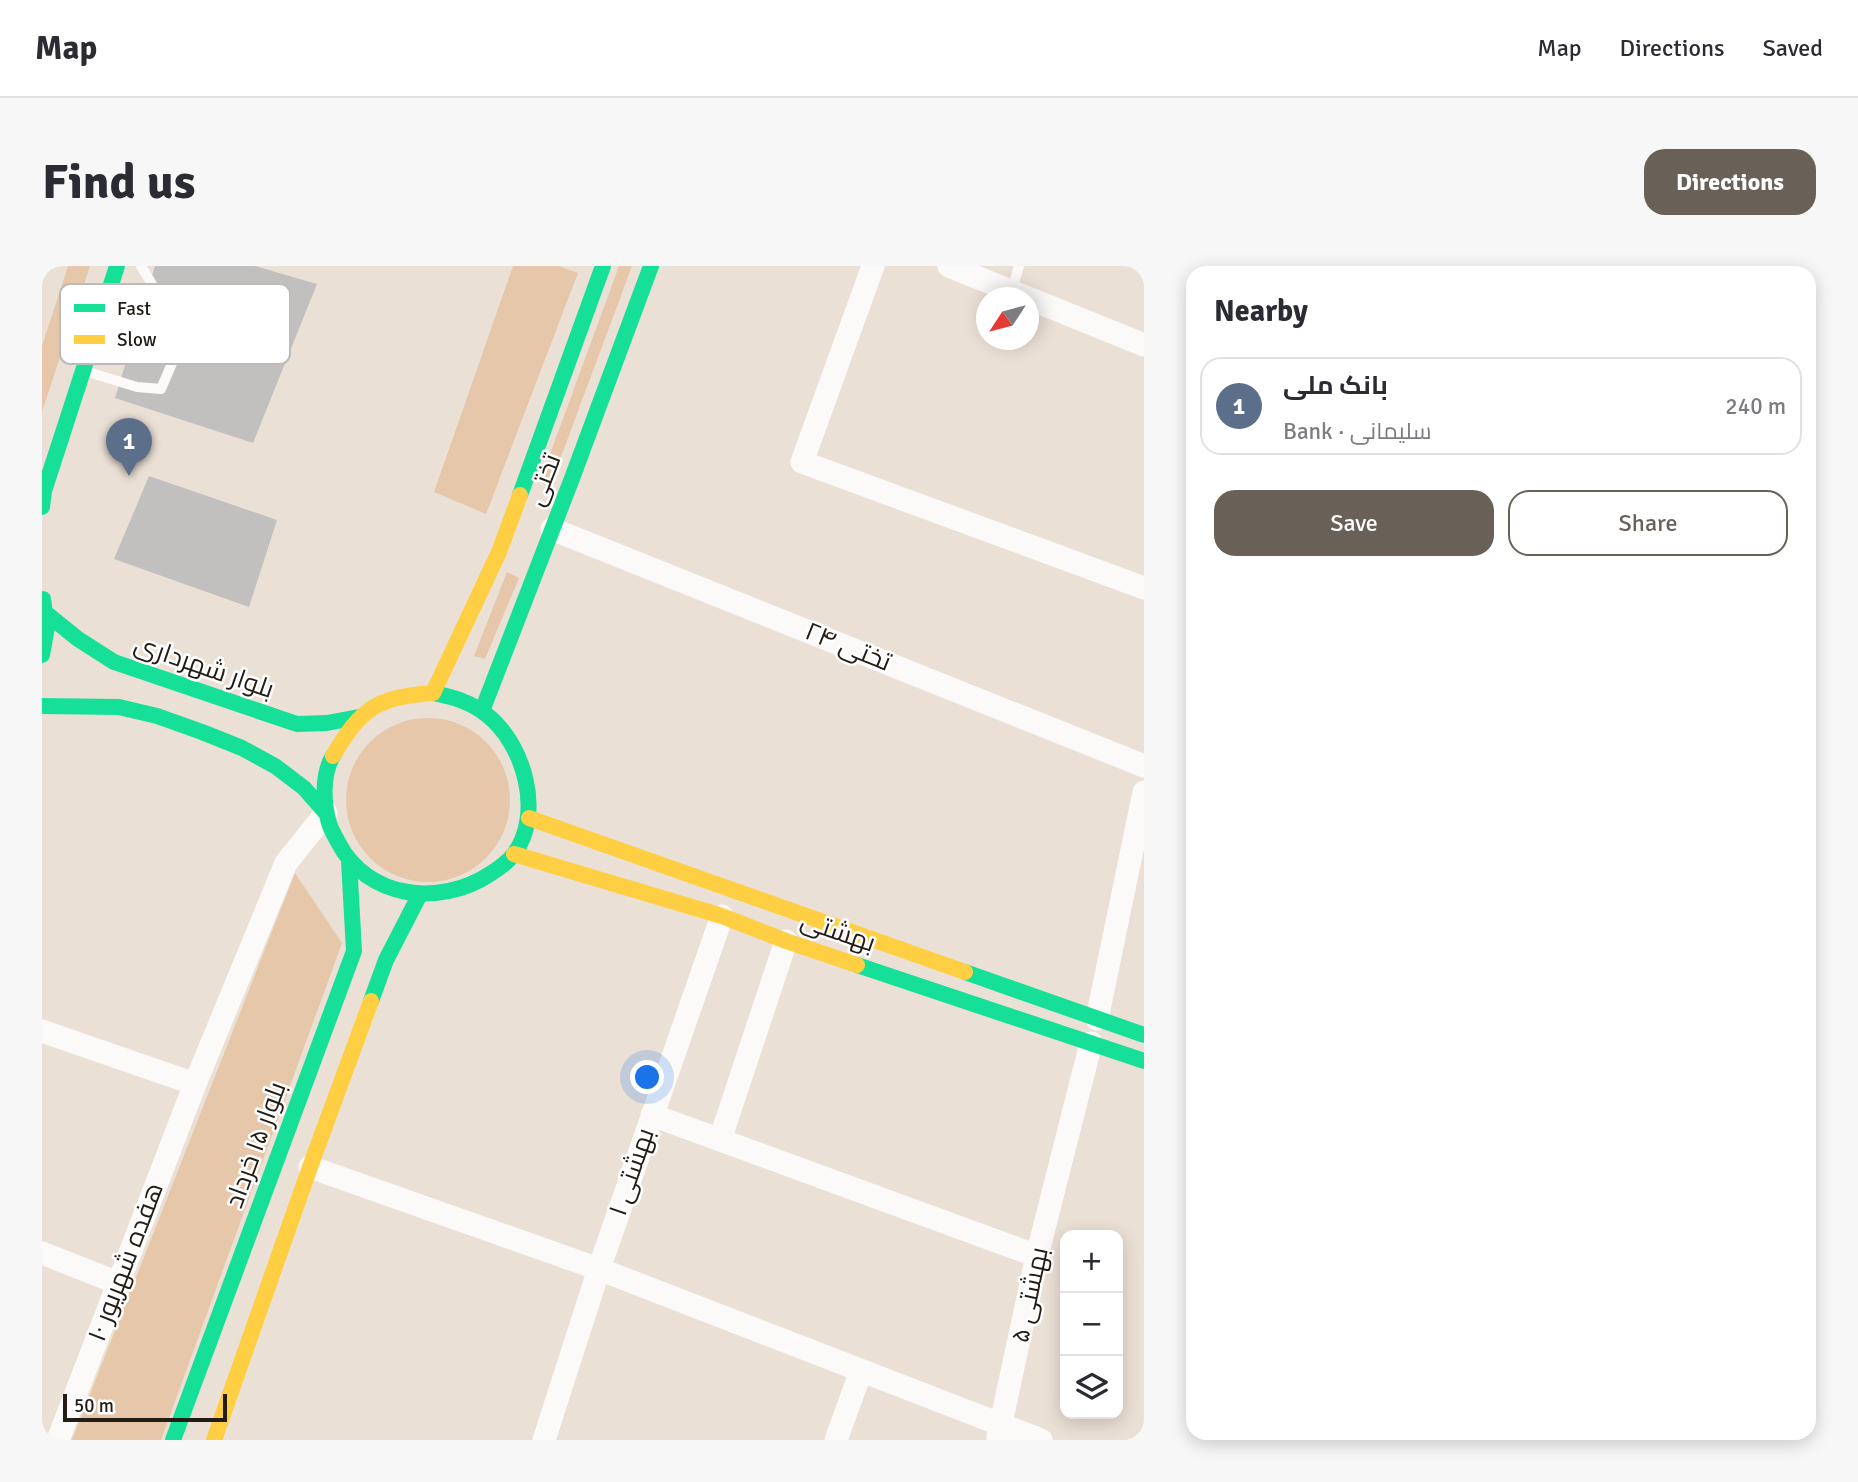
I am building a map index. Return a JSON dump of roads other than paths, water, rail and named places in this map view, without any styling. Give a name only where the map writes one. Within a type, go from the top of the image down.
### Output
[{"type":"main road","points":[[111,284],[117,266]]},
{"type":"main road","name":"تختی","points":[[433,693],[499,552],[533,521],[651,266]]},
{"type":"main road","name":"تختی","points":[[482,711],[600,267]]},
{"type":"main road","points":[[42,507],[44,491],[85,364]]},
{"type":"main road","points":[[42,596],[47,614],[47,638],[42,655]]},
{"type":"main road","name":"بلوار شهرداری","points":[[47,614],[78,639],[114,662],[297,724],[327,723],[359,717]]},
{"type":"main road","points":[[433,693],[458,699],[482,711],[502,728],[517,750],[525,776],[529,818],[514,854],[471,886],[446,895],[419,896],[393,891],[369,879],[349,861],[335,839],[326,813],[324,788],[330,762],[342,738],[359,717],[381,703],[406,695],[433,693]]},
{"type":"main road","points":[[42,706],[119,707],[157,716],[201,732],[242,748],[275,766],[303,788],[326,813]]},
{"type":"main road","name":"بهشتی","points":[[529,818],[1144,1035]]},
{"type":"main road","name":"بهشتی","points":[[514,854],[722,916],[786,941],[1144,1061]]},
{"type":"main road","name":"بلوار ۱۵ خرداد","points":[[173,1440],[354,951],[349,861]]},
{"type":"main road","points":[[214,1440],[386,960],[419,896]]},
{"type":"street","points":[[873,266],[803,462],[1144,588]]},
{"type":"street","points":[[948,266],[1004,287]]},
{"type":"street","points":[[1039,301],[1144,345]]},
{"type":"street","name":"تختی ۲۴","points":[[533,521],[1144,766]]},
{"type":"street","points":[[1097,1019],[1144,792]]},
{"type":"street","name":"هفده شهریور ۱۰","points":[[58,1440],[195,1084],[286,863],[326,813]]},
{"type":"street","name":"بهشتی ۱","points":[[599,1269],[722,916]]},
{"type":"street","points":[[720,1140],[786,941]]},
{"type":"street","points":[[42,1031],[195,1084]]},
{"type":"street","name":"بهشتی ۵","points":[[999,1433],[1037,1256],[1091,1043]]},
{"type":"street","points":[[652,1115],[1037,1256]]},
{"type":"street","points":[[310,1167],[599,1269],[861,1371],[999,1433],[1041,1440]]},
{"type":"street","points":[[42,1253],[118,1283]]},
{"type":"street","points":[[544,1440],[599,1269]]},
{"type":"street","points":[[836,1440],[861,1371]]},
{"type":"lane","points":[[141,266],[152,284]]},
{"type":"lane","points":[[1013,287],[1019,266]]},
{"type":"lane","points":[[83,370],[136,387],[161,389],[172,364]]},
{"type":"place","name":"بانک ملی","points":[[129,476]]}]
